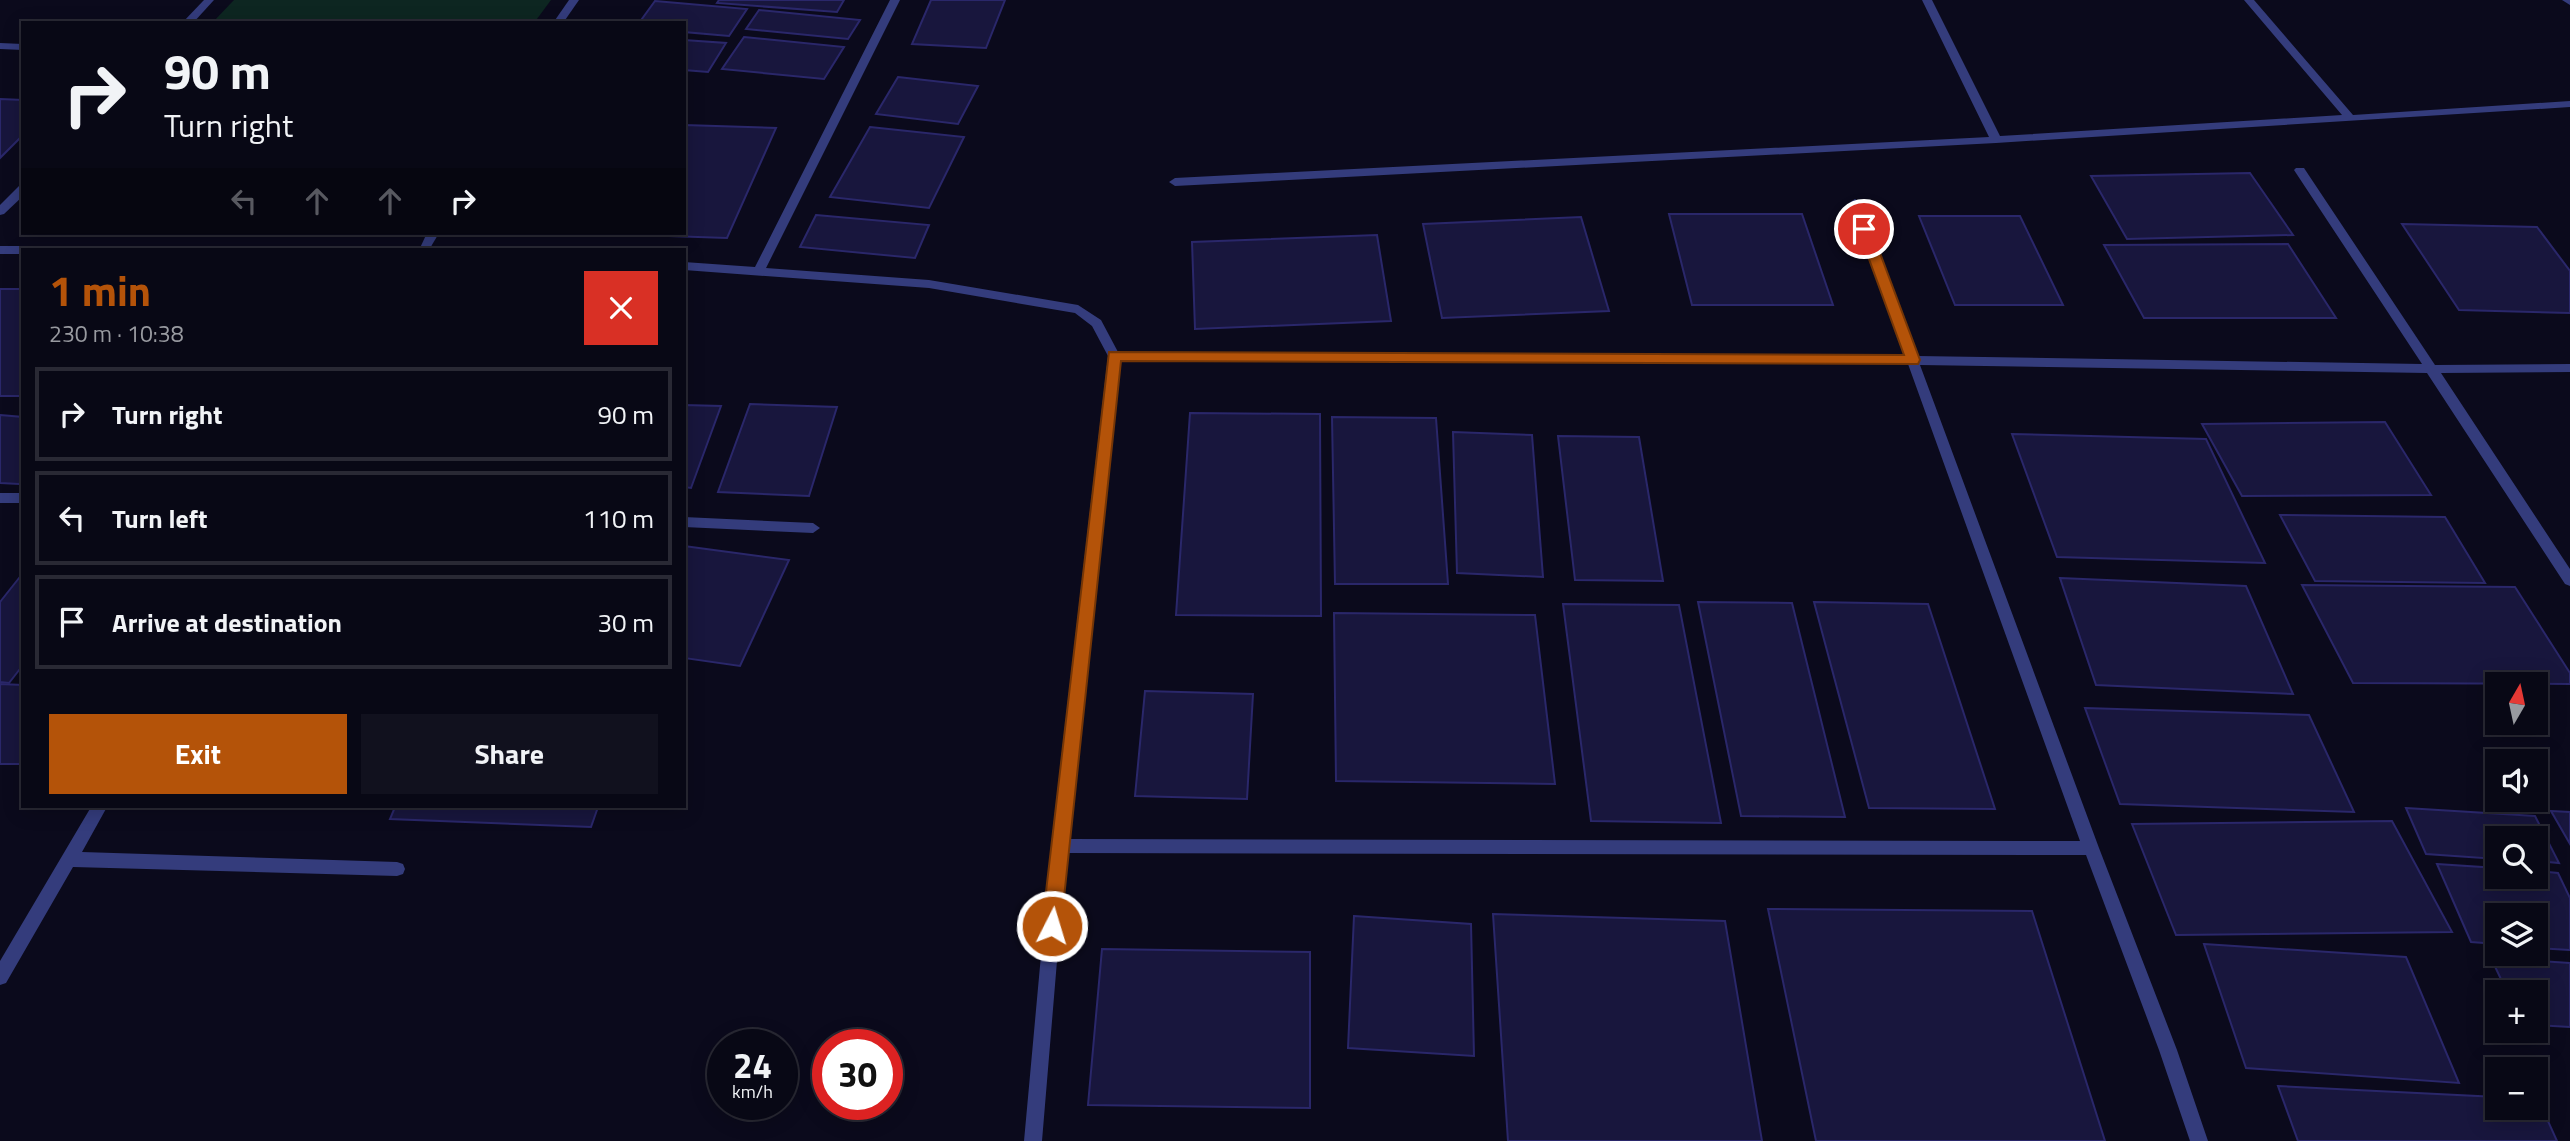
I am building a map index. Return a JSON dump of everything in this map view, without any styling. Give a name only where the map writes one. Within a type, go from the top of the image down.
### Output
[{"type":"street","points":[[189,21],[209,0]]},
{"type":"street","points":[[559,21],[574,0]]},
{"type":"street","points":[[760,271],[895,0]]},
{"type":"street","points":[[1927,0],[1996,140]]},
{"type":"street","points":[[2249,0],[2351,119]]},
{"type":"street","points":[[0,46],[21,47]]},
{"type":"street","points":[[1175,182],[1996,140],[2570,104]]},
{"type":"street","points":[[2301,170],[2570,580]]},
{"type":"street","points":[[0,211],[21,191]]},
{"type":"street","points":[[1855,203],[2091,848],[2168,1050],[2199,1141]]},
{"type":"street","points":[[424,248],[432,235]]},
{"type":"street","points":[[0,250],[21,250]]},
{"type":"street","points":[[686,266],[929,284],[1078,309],[1097,323],[1114,356],[1059,846],[1033,1141]]},
{"type":"street","points":[[1114,356],[1913,360],[2431,369],[2570,368]]},
{"type":"street","points":[[0,498],[21,498]]},
{"type":"street","points":[[686,522],[813,528]]},
{"type":"street","points":[[0,977],[98,808]]},
{"type":"street","points":[[1059,846],[2091,848]]},
{"type":"street","points":[[69,859],[397,869]]},
{"type":"green space","points":[[234,0],[551,0],[535,21],[214,21]]},
{"type":"building","points":[[719,0],[844,0],[837,12],[717,3]]},
{"type":"building","points":[[931,0],[1005,0],[986,48],[912,44]]},
{"type":"building","points":[[655,1],[747,9],[729,36],[686,32],[686,21],[640,21]]},
{"type":"building","points":[[759,10],[860,20],[848,39],[746,29]]},
{"type":"building","points":[[744,37],[844,47],[824,79],[722,69]]},
{"type":"building","points":[[686,40],[726,43],[708,72],[686,70]]},
{"type":"building","points":[[898,77],[978,86],[958,124],[876,114]]},
{"type":"building","points":[[0,99],[21,100],[21,137],[0,158]]},
{"type":"building","points":[[686,125],[776,128],[727,238],[639,235],[686,235]]},
{"type":"building","points":[[870,127],[964,137],[929,208],[830,197]]},
{"type":"building","points":[[2250,173],[2293,235],[2127,239],[2091,176]]},
{"type":"building","points":[[1669,214],[1802,214],[1833,305],[1692,305]]},
{"type":"building","points":[[816,215],[929,225],[915,258],[800,247]]},
{"type":"building","points":[[1919,216],[2020,216],[2063,305],[1955,305]]},
{"type":"building","points":[[1581,217],[1609,311],[1442,318],[1423,224]]},
{"type":"building","points":[[2402,224],[2537,227],[2570,271],[2570,313],[2459,310]]},
{"type":"building","points":[[1377,235],[1391,321],[1195,329],[1192,242]]},
{"type":"building","points":[[2288,244],[2336,318],[2144,318],[2104,245]]},
{"type":"building","points":[[0,289],[21,289],[21,396],[0,396]]},
{"type":"building","points":[[750,404],[837,407],[809,496],[718,492]]},
{"type":"building","points":[[686,405],[721,406],[691,488],[686,487]]},
{"type":"building","points":[[1190,413],[1320,414],[1321,616],[1176,615]]},
{"type":"building","points":[[0,415],[21,417],[21,482],[19,484],[0,483]]},
{"type":"building","points":[[1332,417],[1436,418],[1448,584],[1335,584]]},
{"type":"building","points":[[2385,422],[2431,495],[2242,496],[2202,424]]},
{"type":"building","points":[[1453,432],[1532,435],[1543,577],[1457,573]]},
{"type":"building","points":[[2012,434],[2206,439],[2265,563],[2057,557]]},
{"type":"building","points":[[1558,436],[1639,437],[1663,581],[1575,580]]},
{"type":"building","points":[[2280,515],[2445,517],[2485,583],[2315,581]]},
{"type":"building","points":[[686,546],[789,560],[740,666],[686,658]]},
{"type":"building","points":[[21,576],[21,668],[9,683],[0,682],[0,602]]},
{"type":"building","points":[[2060,578],[2246,586],[2293,694],[2096,685]]},
{"type":"building","points":[[2302,585],[2515,587],[2570,673],[2570,684],[2548,684],[2548,672],[2485,672],[2485,684],[2353,683]]},
{"type":"building","points":[[1698,602],[1792,603],[1845,817],[1741,816]]},
{"type":"building","points":[[1814,602],[1928,604],[1995,809],[1869,808]]},
{"type":"building","points":[[1563,604],[1679,605],[1721,823],[1591,821]]},
{"type":"building","points":[[1334,613],[1535,615],[1555,784],[1336,781]]},
{"type":"building","points":[[0,684],[21,685],[21,764],[0,764]]},
{"type":"building","points":[[1145,691],[1253,694],[1247,799],[1135,796]]},
{"type":"building","points":[[2085,708],[2309,715],[2354,812],[2120,804]]},
{"type":"building","points":[[395,808],[598,808],[591,827],[390,819]]},
{"type":"building","points":[[2406,808],[2535,816],[2540,826],[2485,826],[2485,858],[2426,854]]},
{"type":"building","points":[[2551,811],[2570,812],[2570,844]]},
{"type":"building","points":[[2392,821],[2452,932],[2176,935],[2132,824]]},
{"type":"building","points":[[2548,841],[2559,863],[2548,862]]},
{"type":"building","points":[[2437,864],[2485,867],[2485,889],[2548,889],[2548,872],[2558,873],[2570,898],[2570,950],[2548,949],[2548,903],[2485,903],[2485,943],[2471,942]]},
{"type":"building","points":[[1768,909],[2032,911],[2105,1141],[1816,1141]]},
{"type":"building","points":[[1493,914],[1725,921],[1762,1141],[1508,1141]]},
{"type":"building","points":[[1354,916],[1471,924],[1474,1056],[1348,1048]]},
{"type":"building","points":[[2204,944],[2406,957],[2459,1083],[2246,1068]]},
{"type":"building","points":[[1102,949],[1310,952],[1310,1108],[1088,1105]]},
{"type":"building","points":[[2548,962],[2570,963],[2570,1027],[2548,1026],[2548,980],[2501,980],[2495,966],[2548,966]]},
{"type":"building","points":[[2278,1086],[2485,1096],[2485,1120],[2548,1120],[2557,1141],[2298,1141]]},
{"type":"route","points":[[1052,926],[1114,356],[1913,360],[1864,229]]}]
